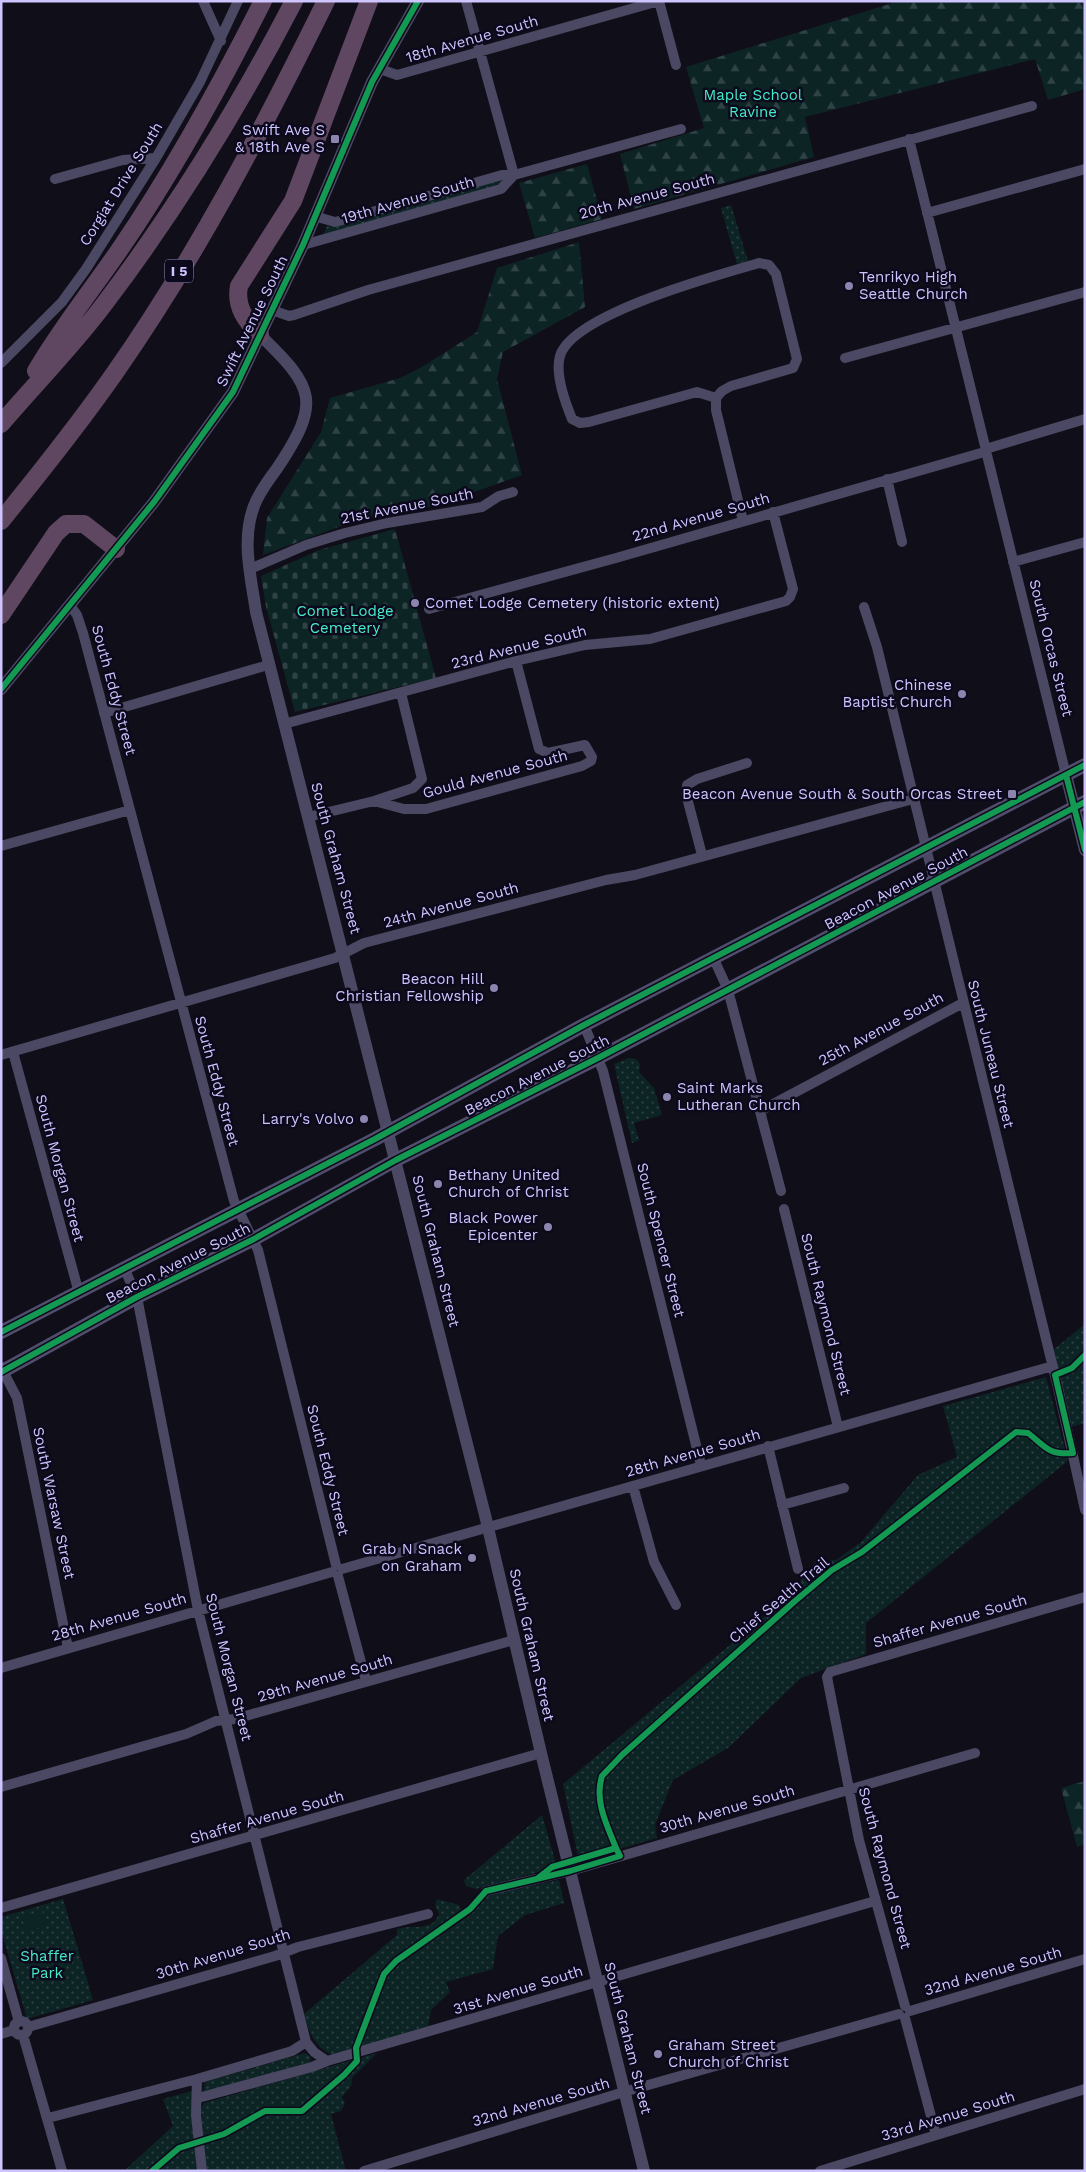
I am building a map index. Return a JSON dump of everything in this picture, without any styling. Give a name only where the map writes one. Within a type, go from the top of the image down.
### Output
[{"type":"highway","points":[[15,408],[55,338],[120,250],[152,201],[229,65],[262,1]]},
{"type":"highway","points":[[1,424],[104,305],[168,216],[250,84],[294,1]]},
{"type":"highway","name":"I 5","points":[[1,521],[115,373],[160,303],[259,136],[326,1]]},
{"type":"highway","points":[[260,335],[248,323],[241,310],[238,301],[239,286],[293,201],[369,1]]},
{"type":"highway","points":[[1,615],[56,533],[66,524],[72,522],[84,524],[116,549]]},
{"type":"main road","name":"Beacon Avenue South","points":[[1,1332],[125,1270],[713,957],[1085,765]]},
{"type":"main road","name":"Beacon Avenue South","points":[[2,1370],[137,1297],[254,1239],[396,1160],[598,1058],[1080,805]]},
{"type":"street","points":[[203,1],[221,41]]},
{"type":"street","name":"Corgiat Drive South","points":[[1,363],[62,302],[86,269],[156,158],[221,41],[238,1]]},
{"type":"street","name":"Swift Avenue South","points":[[1,690],[116,549],[214,421],[247,367],[260,335],[303,245],[352,126],[380,69],[418,1]]},
{"type":"street","points":[[466,1],[514,174]]},
{"type":"street","points":[[659,1],[676,65]]},
{"type":"street","name":"18th Avenue South","points":[[380,69],[397,75],[659,1]]},
{"type":"street","name":"20th Avenue South","points":[[272,310],[289,316],[294,315],[368,290],[1032,106]]},
{"type":"street","name":"19th Avenue South","points":[[314,216],[328,221],[342,221],[502,175],[514,174],[681,129]]},
{"type":"street","name":"South Orcas Street","points":[[909,139],[1066,775],[1080,805],[1085,850]]},
{"type":"street","points":[[55,179],[123,160],[156,158]]},
{"type":"street","points":[[927,213],[1085,169]]},
{"type":"street","name":"19th Avenue South","points":[[303,245],[500,190],[514,174]]},
{"type":"street","points":[[716,398],[697,392],[589,422],[575,422],[570,414],[560,374],[560,357],[568,342],[588,326],[661,293],[759,263],[769,265],[776,274],[796,363],[788,371],[726,388],[716,398],[717,415],[744,521]]},
{"type":"street","points":[[846,358],[1085,292]]},
{"type":"street","name":"South Graham Street","points":[[260,335],[292,366],[300,378],[305,391],[306,411],[296,439],[254,507],[247,542],[250,569],[268,665],[389,1131],[488,1528],[540,1754],[644,2171]]},
{"type":"street","name":"22nd Avenue South","points":[[429,609],[886,480],[1085,419]]},
{"type":"street","points":[[886,480],[902,542]]},
{"type":"street","name":"21st Avenue South","points":[[250,569],[306,545],[345,533],[387,522],[482,507],[499,496],[513,492]]},
{"type":"street","name":"23rd Avenue South","points":[[284,724],[585,644],[650,639],[782,602],[790,597],[792,589],[773,512]]},
{"type":"street","points":[[1013,562],[1085,542]]},
{"type":"street","name":"South Eddy Street","points":[[70,605],[80,623],[238,1210],[258,1250],[366,1681]]},
{"type":"street","name":"South Juneau Street","points":[[864,607],[877,647],[962,1003],[1053,1366],[1085,1510]]},
{"type":"street","name":"Gould Avenue South","points":[[374,801],[404,809],[426,809],[582,766],[592,757],[585,745],[543,752],[537,745],[516,661]]},
{"type":"street","points":[[104,713],[268,665]]},
{"type":"street","name":"Gould Avenue South","points":[[308,817],[374,801],[413,788],[422,780],[401,692]]},
{"type":"street","points":[[702,855],[686,794],[687,785],[697,779],[747,763]]},
{"type":"street","name":"24th Avenue South","points":[[1,1055],[335,958],[364,943],[606,880],[635,875],[702,855],[913,799]]},
{"type":"street","points":[[1,846],[130,810]]},
{"type":"street","points":[[713,957],[728,990],[782,1191]]},
{"type":"street","name":"25th Avenue South","points":[[760,1111],[962,1003]]},
{"type":"street","name":"South Spencer Street","points":[[584,1025],[598,1058],[701,1465]]},
{"type":"street","name":"South Morgan Street","points":[[12,1052],[79,1292]]},
{"type":"street","name":"South Raymond Street","points":[[784,1209],[838,1427]]},
{"type":"street","name":"South Morgan Street","points":[[125,1270],[137,1297],[198,1610],[306,2042]]},
{"type":"street","name":"28th Avenue South","points":[[1,1668],[701,1465],[1053,1366]]},
{"type":"street","name":"South Warsaw Street","points":[[2,1370],[16,1398],[68,1648]]},
{"type":"street","points":[[768,1446],[798,1569]]},
{"type":"street","points":[[633,1486],[654,1562],[676,1605]]},
{"type":"street","points":[[782,1505],[844,1488]]},
{"type":"street","name":"Shaffer Avenue South","points":[[827,1678],[830,1672],[1085,1598]]},
{"type":"street","name":"29th Avenue South","points":[[1,1787],[186,1734],[216,1721],[226,1720],[514,1640]]},
{"type":"street","name":"South Raymond Street","points":[[827,1678],[848,1790],[936,2135]]},
{"type":"street","name":"30th Avenue South","points":[[486,1891],[570,1871],[975,1753]]},
{"type":"street","name":"Shaffer Avenue South","points":[[1,1908],[540,1754]]},
{"type":"street","name":"31st Avenue South","points":[[198,2098],[312,2067],[327,2060],[876,1901]]},
{"type":"street","name":"30th Avenue South","points":[[1,2034],[284,1952],[428,1914]]},
{"type":"street","points":[[1,1958],[62,2171]]},
{"type":"street","name":"32nd Avenue South","points":[[364,2171],[1085,1959]]},
{"type":"street","points":[[48,2118],[197,2079],[292,2051],[306,2042],[314,2052],[327,2060]]},
{"type":"street","points":[[197,2079],[198,2098],[196,2115],[202,2171]]},
{"type":"street","name":"33rd Avenue South","points":[[820,2171],[1085,2089]]},
{"type":"green space","name":"Maple School Ravine","points":[[899,1],[1085,1],[1085,89],[1048,100],[1035,59],[805,117],[814,157],[634,209],[620,154],[704,128],[686,67]]},
{"type":"green space","points":[[587,164],[602,219],[535,238],[519,183]]},
{"type":"green space","points":[[503,179],[497,186],[323,235],[327,226],[334,226]]},
{"type":"green space","points":[[731,205],[748,261],[737,264],[721,208]]},
{"type":"green space","points":[[579,242],[585,307],[503,352],[497,379],[522,475],[438,505],[349,523],[263,555],[267,518],[321,432],[330,398],[400,378],[422,367],[477,332],[497,268]]},
{"type":"green space","name":"Comet Lodge Cemetery","points":[[395,529],[436,678],[295,712],[266,607],[261,576],[319,550]]},
{"type":"green space","points":[[629,1058],[636,1059],[640,1064],[639,1072],[654,1088],[662,1115],[634,1123],[639,1140],[632,1143],[614,1064]]},
{"type":"green space","points":[[1085,1324],[1085,1423],[1071,1427],[1053,1350]]},
{"type":"green space","points":[[1046,1377],[1068,1461],[866,1623],[866,1654],[801,1678],[728,1748],[673,1780],[655,1825],[657,1838],[579,1861],[563,1784],[791,1594],[815,1562],[836,1560],[861,1542],[918,1475],[957,1457],[943,1406]]},
{"type":"green space","points":[[1085,1781],[1085,1844],[1077,1847],[1061,1788]]},
{"type":"green space","points":[[542,1815],[557,1867],[476,1889],[466,1886],[464,1880]]},
{"type":"green space","points":[[559,1880],[564,1903],[525,1915],[498,1936],[493,1969],[446,1982],[450,1992],[431,2010],[428,2028],[332,2055],[321,2048],[314,2039],[304,2014],[397,1935],[397,1929],[427,1925],[436,1920],[439,1914],[435,1905],[437,1899],[459,1905],[466,1919],[487,1895]]},
{"type":"green space","name":"Shaffer Park","points":[[63,1899],[93,2000],[27,2019],[1,1930],[1,1917]]},
{"type":"green space","points":[[42,1911],[47,1925],[26,1932],[22,1917]]},
{"type":"green space","points":[[305,2053],[311,2057],[310,2063],[203,2093],[205,2082]]},
{"type":"green space","points":[[377,2053],[352,2078],[351,2086],[342,2097],[345,2104],[341,2111],[331,2114],[346,2171],[206,2171],[201,2110],[204,2103]]},
{"type":"green space","points":[[192,2091],[197,2171],[124,2171],[173,2126],[163,2099]]},
{"type":"cycle path","points":[[1,689],[154,502],[233,392],[303,245],[372,82],[418,1]]},
{"type":"cycle path","points":[[1,1332],[375,1139],[584,1025],[1085,765]]},
{"type":"cycle path","points":[[1066,775],[1085,850]]},
{"type":"cycle path","points":[[1,1372],[137,1297],[254,1239],[396,1160],[598,1058],[1085,802]]},
{"type":"cycle path","name":"Chief Sealth Trail","points":[[538,1878],[552,1867],[616,1848],[601,1804],[600,1785],[602,1776],[622,1755],[832,1570],[862,1552],[1016,1432],[1028,1433],[1048,1449],[1058,1453],[1073,1453],[1055,1375],[1072,1368],[1085,1355]]},
{"type":"cycle path","points":[[152,2171],[179,2148],[224,2134],[265,2111],[302,2111],[344,2075],[357,2061],[356,2048],[384,1974],[396,1961],[470,1909],[486,1891],[570,1871],[620,1856],[616,1848]]},
{"type":"place","name":"Swift Ave S & 18th Ave S","points":[[335,139]]},
{"type":"place","name":"Tenrikyo High Seattle Church","points":[[849,286]]},
{"type":"place","name":"Comet Lodge Cemetery (historic extent)","points":[[415,603]]},
{"type":"place","name":"Chinese Baptist Church","points":[[962,694]]},
{"type":"place","name":"Beacon Avenue South & South Orcas Street","points":[[1012,794]]},
{"type":"place","name":"Beacon Hill Christian Fellowship","points":[[494,988]]},
{"type":"place","name":"Saint Marks Lutheran Church","points":[[667,1097]]},
{"type":"place","name":"Larry's Volvo","points":[[364,1119]]},
{"type":"place","name":"Bethany United Church of Christ","points":[[438,1184]]},
{"type":"place","name":"Black Power Epicenter","points":[[548,1227]]},
{"type":"place","name":"Grab N Snack on Graham","points":[[472,1558]]},
{"type":"place","name":"Graham Street Church of Christ","points":[[658,2054]]}]
